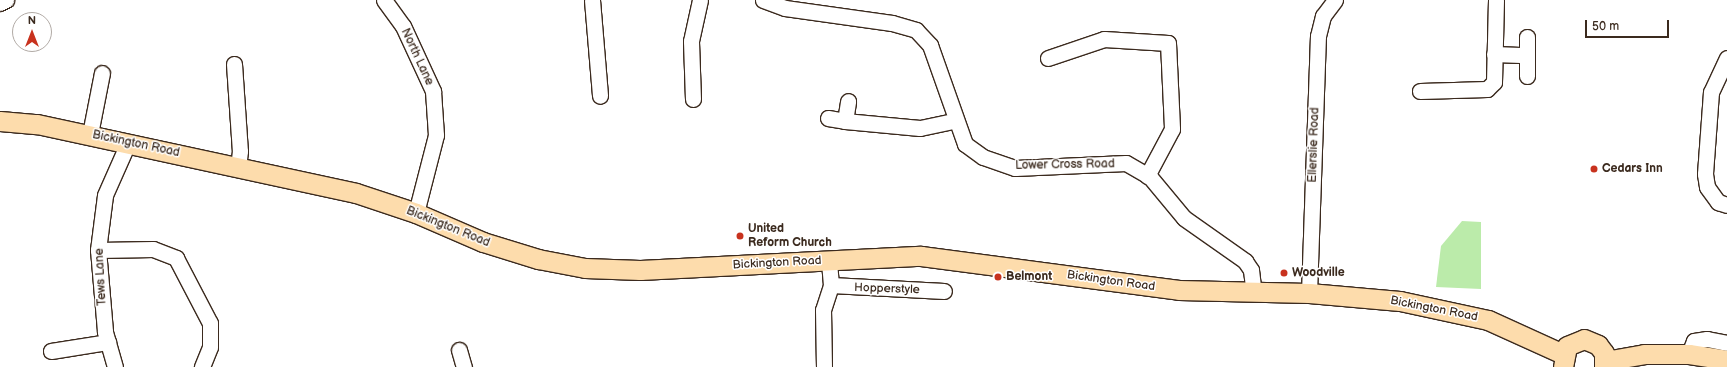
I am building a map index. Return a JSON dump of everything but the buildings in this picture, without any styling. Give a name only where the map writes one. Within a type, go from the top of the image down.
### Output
[{"type":"main road","name":"Bickington Road","points":[[0,121],[90,134],[356,193],[416,212],[483,242],[538,259],[586,268],[640,270],[921,256],[1179,290],[1254,293],[1309,293],[1400,302],[1488,320],[1563,360]]},
{"type":"main road","points":[[1563,360],[1573,342],[1584,339],[1598,345],[1604,364],[1644,354],[1689,354],[1727,360]]},
{"type":"street","points":[[0,3],[6,0]]},
{"type":"street","name":"North Lane","points":[[384,0],[403,26],[433,91],[436,135],[416,212]]},
{"type":"street","points":[[592,0],[600,96]]},
{"type":"street","points":[[693,99],[691,41],[700,0]]},
{"type":"street","name":"Lower Cross Road","points":[[763,0],[785,8],[892,23],[916,30],[930,45],[954,121],[965,144],[983,157],[1015,168],[1126,163],[1147,176],[1184,218],[1245,261],[1251,270],[1254,293]]},
{"type":"street","name":"Ellerslie Road","points":[[1309,293],[1318,36],[1323,16],[1334,0]]},
{"type":"street","points":[[1420,91],[1487,89],[1494,82],[1496,0]]},
{"type":"street","points":[[1527,37],[1527,76]]},
{"type":"street","points":[[1048,58],[1104,39],[1168,43],[1172,129],[1147,176]]},
{"type":"street","points":[[1494,54],[1527,55]]},
{"type":"street","points":[[1727,58],[1711,92],[1705,174],[1707,187],[1718,202],[1727,205]]},
{"type":"street","points":[[234,64],[240,151],[238,167]]},
{"type":"street","points":[[90,134],[102,73]]},
{"type":"street","points":[[845,121],[848,101]]},
{"type":"street","points":[[828,118],[920,128],[954,121]]},
{"type":"street","name":"Tews Lane","points":[[115,367],[108,342],[98,250],[105,195],[128,142]]},
{"type":"street","points":[[98,250],[153,249],[176,258],[210,322],[210,346],[202,367]]},
{"type":"street","points":[[824,367],[823,310],[831,285],[829,260]]},
{"type":"street","name":"Hopperstyle","points":[[831,285],[944,291]]},
{"type":"street","points":[[1689,354],[1694,341],[1707,339],[1727,343]]},
{"type":"street","points":[[51,351],[108,342]]},
{"type":"street","points":[[459,350],[464,367]]},
{"type":"green space","points":[[1462,221],[1481,222],[1481,289],[1436,287],[1441,246]]},
{"type":"place","name":"Cedars Inn","points":[[1594,169]]},
{"type":"place","name":"United Reform Church","points":[[740,236]]},
{"type":"place","name":"Woodville","points":[[1284,273]]},
{"type":"place","name":"Belmont","points":[[998,277]]}]
